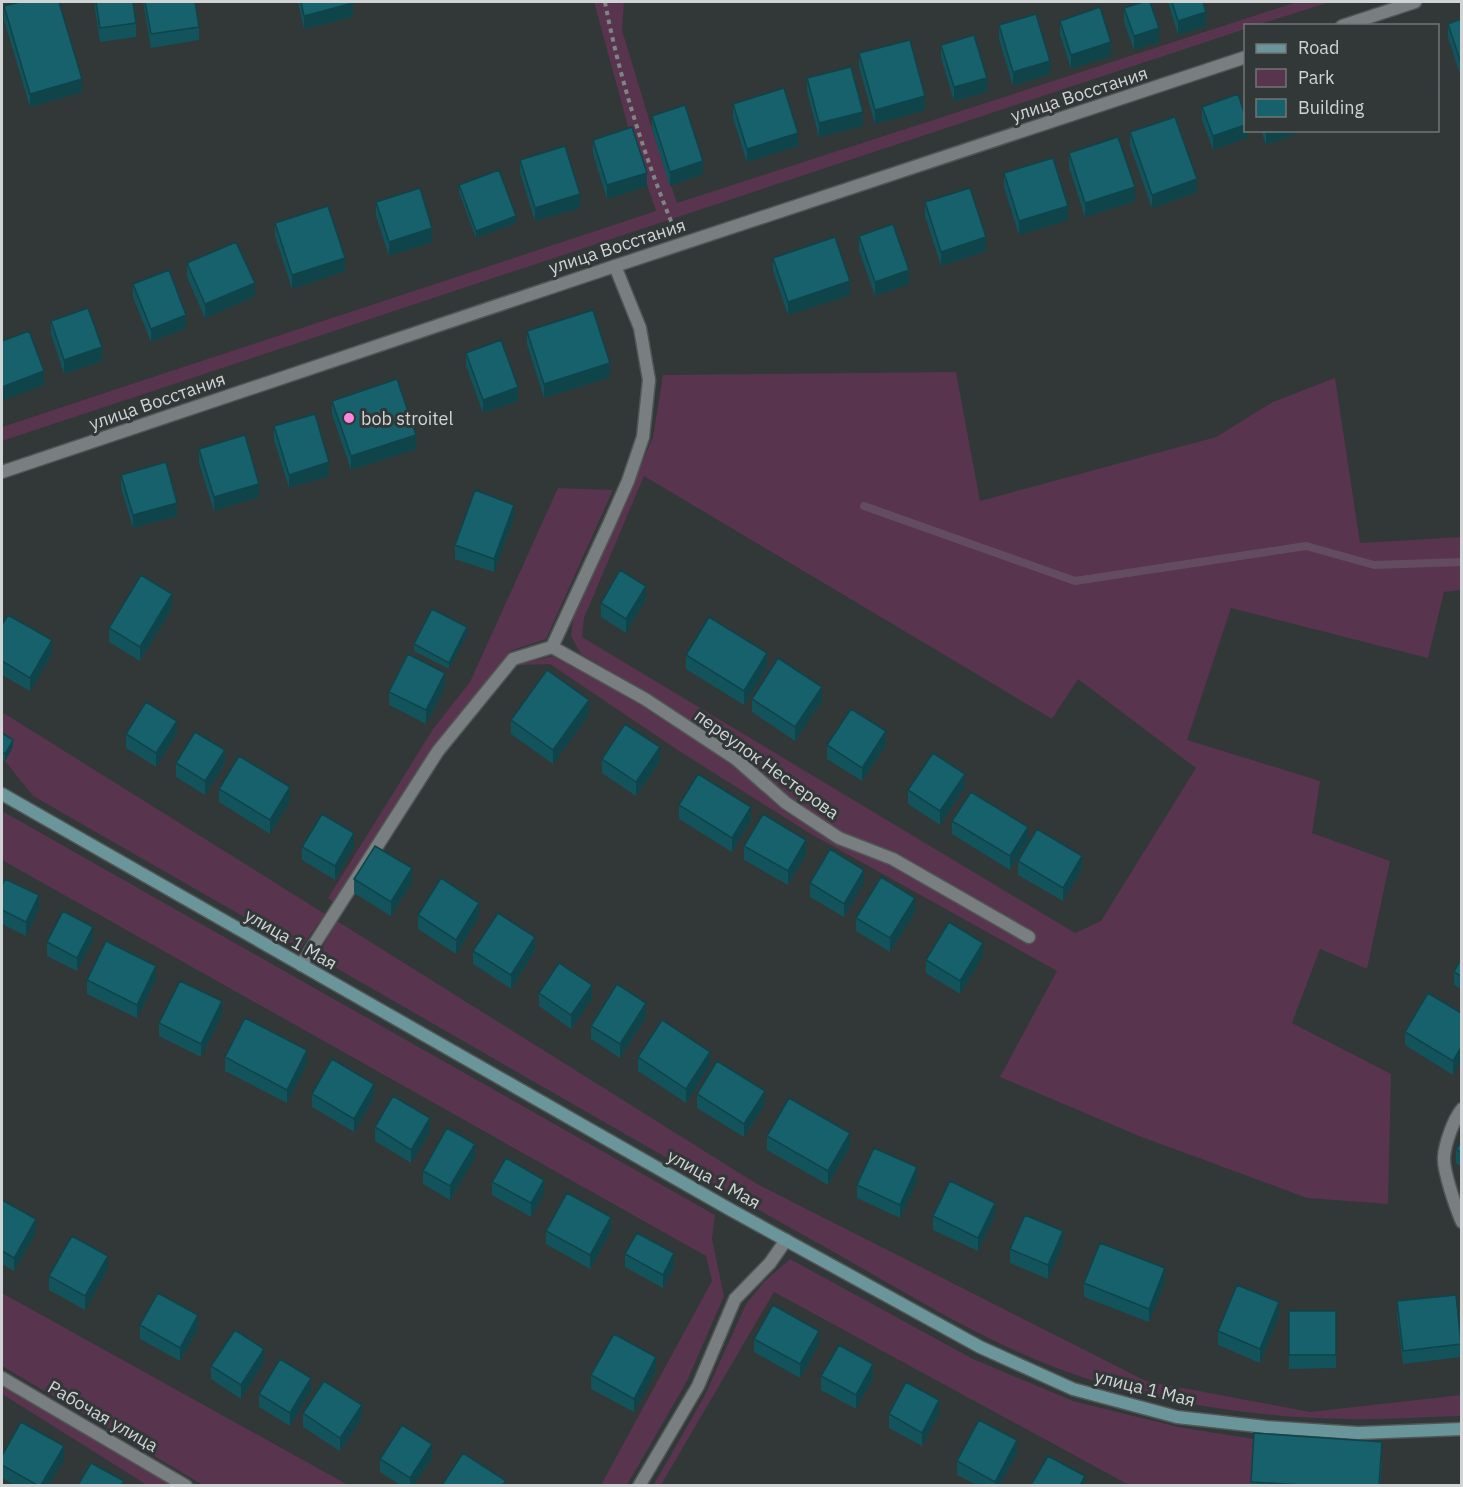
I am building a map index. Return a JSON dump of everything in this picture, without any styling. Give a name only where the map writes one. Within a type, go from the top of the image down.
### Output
[{"type":"main road","name":"улица 1 Мая","points":[[2,794],[786,1240],[980,1347],[1073,1389],[1177,1417],[1266,1427],[1358,1433],[1461,1429]]},
{"type":"street","points":[[1348,24],[1415,2]]},
{"type":"street","name":"улица Восстания","points":[[2,472],[1244,57]]},
{"type":"street","points":[[301,965],[438,751],[513,659],[552,647],[609,524],[628,481],[643,437],[649,380],[640,328],[615,266]]},
{"type":"street","name":"переулок Нестерова","points":[[552,647],[645,699],[727,753],[786,803],[839,838],[892,859],[1029,937]]},
{"type":"street","points":[[1461,1109],[1455,1117],[1444,1159],[1461,1222]]},
{"type":"street","points":[[639,1485],[698,1386],[735,1299],[770,1263],[786,1240]]},
{"type":"street","name":"Рабочая улица","points":[[2,1378],[186,1485]]},
{"type":"path","points":[[605,2],[613,44],[657,188],[674,227]]},
{"type":"green space","points":[[594,2],[624,2],[622,30],[677,203],[1297,2],[1330,2],[1260,24],[1244,24],[1244,29],[2,441],[2,427],[656,211],[632,141]]},
{"type":"green space","points":[[956,372],[980,501],[1216,437],[1273,402],[1335,378],[1360,543],[1461,537],[1461,590],[1444,592],[1428,658],[1231,608],[1187,740],[1320,781],[1312,833],[1390,861],[1367,969],[1320,949],[1292,1023],[1391,1074],[1388,1204],[1307,1198],[1139,1136],[1000,1077],[1057,971],[811,834],[679,751],[550,664],[518,665],[552,656],[640,702],[729,762],[784,811],[836,844],[891,864],[1031,943],[1036,933],[895,852],[843,833],[789,798],[739,753],[648,693],[581,654],[571,636],[573,619],[653,437],[663,375]],"holes":[[[644,476],[1052,719],[1078,679],[1196,768],[1101,921],[1075,933],[582,637],[584,618]]]},
{"type":"green space","points":[[558,488],[613,490],[546,639],[510,651],[434,747],[333,902],[328,898],[433,729],[470,682]]},
{"type":"green space","points":[[2,712],[325,914],[300,949],[33,796],[5,761],[13,747],[2,740]]},
{"type":"green space","points":[[2,811],[715,1215],[712,1239],[724,1296],[687,1381],[627,1485],[601,1485],[712,1281],[706,1256],[2,860]]},
{"type":"green space","points":[[337,921],[757,1184],[1146,1381],[1310,1412],[1461,1395],[1461,1416],[1348,1419],[1286,1416],[1225,1409],[1134,1392],[1067,1372],[1030,1357],[921,1302],[317,957]]},
{"type":"green space","points":[[790,1259],[973,1359],[1073,1401],[1178,1427],[1254,1439],[1252,1485],[1129,1485],[774,1292],[661,1485],[653,1486],[705,1395],[746,1304],[764,1282]]},
{"type":"green space","points":[[2,1293],[348,1485],[203,1485],[2,1366]]},
{"type":"green space","points":[[2,1386],[171,1485],[147,1485],[2,1394]]},
{"type":"building","points":[[20,2],[59,2],[82,79],[30,94],[4,6]]},
{"type":"building","points":[[96,2],[133,2],[136,23],[100,28]]},
{"type":"building","points":[[145,2],[195,2],[199,27],[151,34]]},
{"type":"building","points":[[301,2],[352,2],[353,3],[304,16]]},
{"type":"building","points":[[1150,2],[1159,28],[1134,36],[1124,8]]},
{"type":"building","points":[[1172,2],[1203,2],[1206,12],[1178,21]]},
{"type":"building","points":[[1100,7],[1111,42],[1071,55],[1060,21]]},
{"type":"building","points":[[1036,14],[1050,61],[1013,72],[999,25]]},
{"type":"building","points":[[1461,19],[1461,63],[1448,24]]},
{"type":"building","points":[[974,35],[987,78],[954,87],[941,45]]},
{"type":"building","points":[[910,40],[925,96],[875,110],[859,53]]},
{"type":"building","points":[[851,67],[863,112],[819,123],[807,78]]},
{"type":"building","points":[[784,88],[798,133],[747,149],[733,104]]},
{"type":"building","points":[[1238,94],[1244,112],[1244,125],[1213,136],[1202,107]]},
{"type":"building","points":[[685,105],[703,161],[670,172],[652,116]]},
{"type":"building","points":[[1175,117],[1197,179],[1152,195],[1130,132]]},
{"type":"building","points":[[632,127],[647,173],[607,185],[593,140]]},
{"type":"building","points":[[1118,137],[1135,187],[1085,203],[1069,153]]},
{"type":"building","points":[[565,146],[580,194],[535,208],[520,160]]},
{"type":"building","points":[[1053,158],[1068,206],[1019,221],[1004,173]]},
{"type":"building","points":[[499,170],[516,216],[476,231],[459,185]]},
{"type":"building","points":[[420,188],[432,228],[389,242],[376,202]]},
{"type":"building","points":[[970,188],[986,237],[941,252],[925,202]]},
{"type":"building","points":[[328,206],[345,258],[292,275],[275,223]]},
{"type":"building","points":[[893,224],[909,270],[875,282],[859,236]]},
{"type":"building","points":[[835,237],[850,281],[788,302],[773,258]]},
{"type":"building","points":[[236,242],[255,283],[205,304],[187,263]]},
{"type":"building","points":[[169,270],[186,315],[151,329],[133,284]]},
{"type":"building","points":[[88,308],[102,347],[64,360],[51,321]]},
{"type":"building","points":[[593,310],[610,363],[544,384],[527,331]]},
{"type":"building","points":[[29,331],[44,371],[2,387],[2,341]]},
{"type":"building","points":[[501,340],[518,387],[483,400],[466,353]]},
{"type":"building","points":[[397,379],[416,435],[351,456],[332,401]]},
{"type":"building","points":[[315,414],[329,462],[289,475],[274,426]]},
{"type":"building","points":[[245,435],[259,484],[214,497],[199,449]]},
{"type":"building","points":[[166,462],[177,503],[133,515],[121,475]]},
{"type":"building","points":[[475,490],[514,505],[494,559],[455,545]]},
{"type":"building","points":[[620,570],[646,586],[626,619],[601,603]]},
{"type":"building","points":[[141,575],[172,594],[140,647],[109,628]]},
{"type":"building","points":[[432,609],[467,627],[449,663],[414,644]]},
{"type":"building","points":[[8,615],[52,640],[30,678],[2,661],[2,625]]},
{"type":"building","points":[[709,617],[767,653],[744,691],[686,655]]},
{"type":"building","points":[[408,654],[445,673],[426,710],[389,692]]},
{"type":"building","points":[[778,658],[822,687],[795,727],[752,699]]},
{"type":"building","points":[[547,670],[589,700],[553,750],[511,720]]},
{"type":"building","points":[[146,702],[177,721],[156,753],[126,734]]},
{"type":"building","points":[[851,709],[886,731],[862,768],[827,745]]},
{"type":"building","points":[[625,724],[660,747],[636,782],[602,759]]},
{"type":"building","points":[[195,732],[225,750],[205,781],[176,763]]},
{"type":"building","points":[[2,733],[13,740],[5,754],[2,752]]},
{"type":"building","points":[[933,753],[965,774],[940,811],[908,790]]},
{"type":"building","points":[[239,756],[290,787],[270,820],[219,789]]},
{"type":"building","points":[[698,774],[751,807],[732,838],[679,805]]},
{"type":"building","points":[[971,792],[1028,827],[1010,856],[952,821]]},
{"type":"building","points":[[322,814],[354,833],[335,866],[302,847]]},
{"type":"building","points":[[763,814],[806,840],[788,871],[744,846]]},
{"type":"building","points":[[1037,829],[1082,856],[1063,888],[1018,861]]},
{"type":"building","points":[[375,846],[412,868],[391,902],[354,879]]},
{"type":"building","points":[[830,849],[864,870],[844,904],[810,883]]},
{"type":"building","points":[[881,877],[915,898],[890,938],[856,918]]},
{"type":"building","points":[[441,878],[479,903],[456,940],[418,915]]},
{"type":"building","points":[[5,879],[39,895],[26,922],[2,910],[2,886]]},
{"type":"building","points":[[63,911],[93,927],[77,958],[47,942]]},
{"type":"building","points":[[498,913],[535,937],[511,975],[473,951]]},
{"type":"building","points":[[949,922],[983,943],[960,981],[926,960]]},
{"type":"building","points":[[106,941],[156,966],[137,1005],[87,980]]},
{"type":"building","points":[[1461,959],[1461,976],[1454,972]]},
{"type":"building","points":[[559,963],[592,985],[571,1015],[539,993]]},
{"type":"building","points":[[180,981],[222,1001],[201,1044],[159,1023]]},
{"type":"building","points":[[617,984],[646,1003],[620,1044],[591,1026]]},
{"type":"building","points":[[1428,993],[1461,1013],[1461,1047],[1453,1061],[1405,1032]]},
{"type":"building","points":[[245,1018],[307,1050],[287,1090],[225,1057]]},
{"type":"building","points":[[662,1020],[710,1052],[686,1089],[638,1057]]},
{"type":"building","points":[[332,1059],[374,1084],[354,1119],[312,1094]]},
{"type":"building","points":[[717,1061],[765,1091],[744,1124],[697,1094]]},
{"type":"building","points":[[393,1096],[430,1118],[411,1150],[375,1127]]},
{"type":"building","points":[[789,1098],[850,1133],[828,1171],[767,1136]]},
{"type":"building","points":[[447,1128],[475,1144],[450,1186],[423,1171]]},
{"type":"building","points":[[1461,1142],[1461,1153],[1456,1149]]},
{"type":"building","points":[[874,1148],[917,1167],[900,1205],[857,1185]]},
{"type":"building","points":[[506,1158],[544,1180],[531,1203],[492,1182]]},
{"type":"building","points":[[950,1181],[995,1203],[978,1238],[933,1216]]},
{"type":"building","points":[[567,1193],[611,1217],[590,1255],[546,1231]]},
{"type":"building","points":[[2,1200],[36,1219],[14,1258],[2,1251]]},
{"type":"building","points":[[1025,1215],[1063,1231],[1048,1265],[1010,1249]]},
{"type":"building","points":[[637,1233],[674,1253],[663,1275],[625,1254]]},
{"type":"building","points":[[72,1236],[108,1256],[85,1296],[49,1276]]},
{"type":"building","points":[[1100,1243],[1165,1268],[1149,1309],[1084,1283]]},
{"type":"building","points":[[1237,1285],[1279,1302],[1260,1349],[1218,1331]]},
{"type":"building","points":[[158,1293],[198,1315],[180,1348],[140,1325]]},
{"type":"building","points":[[1456,1295],[1461,1344],[1403,1351],[1397,1301]]},
{"type":"building","points":[[773,1305],[819,1331],[800,1364],[754,1339]]},
{"type":"building","points":[[1289,1311],[1336,1311],[1336,1355],[1289,1355]]},
{"type":"building","points":[[235,1330],[264,1349],[241,1385],[211,1366]]},
{"type":"building","points":[[614,1334],[656,1357],[634,1399],[591,1375]]},
{"type":"building","points":[[839,1345],[873,1364],[856,1395],[821,1376]]},
{"type":"building","points":[[280,1359],[311,1378],[290,1413],[259,1394]]},
{"type":"building","points":[[324,1381],[362,1405],[340,1438],[303,1413]]},
{"type":"building","points":[[906,1382],[939,1400],[922,1433],[889,1414]]},
{"type":"building","points":[[979,1420],[1017,1440],[995,1482],[957,1461]]},
{"type":"building","points":[[21,1422],[64,1446],[41,1485],[37,1485],[2,1465],[2,1456]]},
{"type":"building","points":[[402,1425],[432,1444],[410,1478],[380,1459]]},
{"type":"building","points":[[1254,1433],[1382,1442],[1379,1485],[1302,1485],[1251,1482]]},
{"type":"building","points":[[463,1453],[506,1481],[502,1485],[442,1485]]},
{"type":"building","points":[[1048,1456],[1085,1476],[1080,1485],[1031,1485]]},
{"type":"building","points":[[91,1463],[124,1481],[121,1485],[78,1485]]},
{"type":"waterway","points":[[864,506],[1075,581],[1306,546],[1374,565],[1462,562]]},
{"type":"place","name":"bob stroitel","points":[[349,418]]}]
